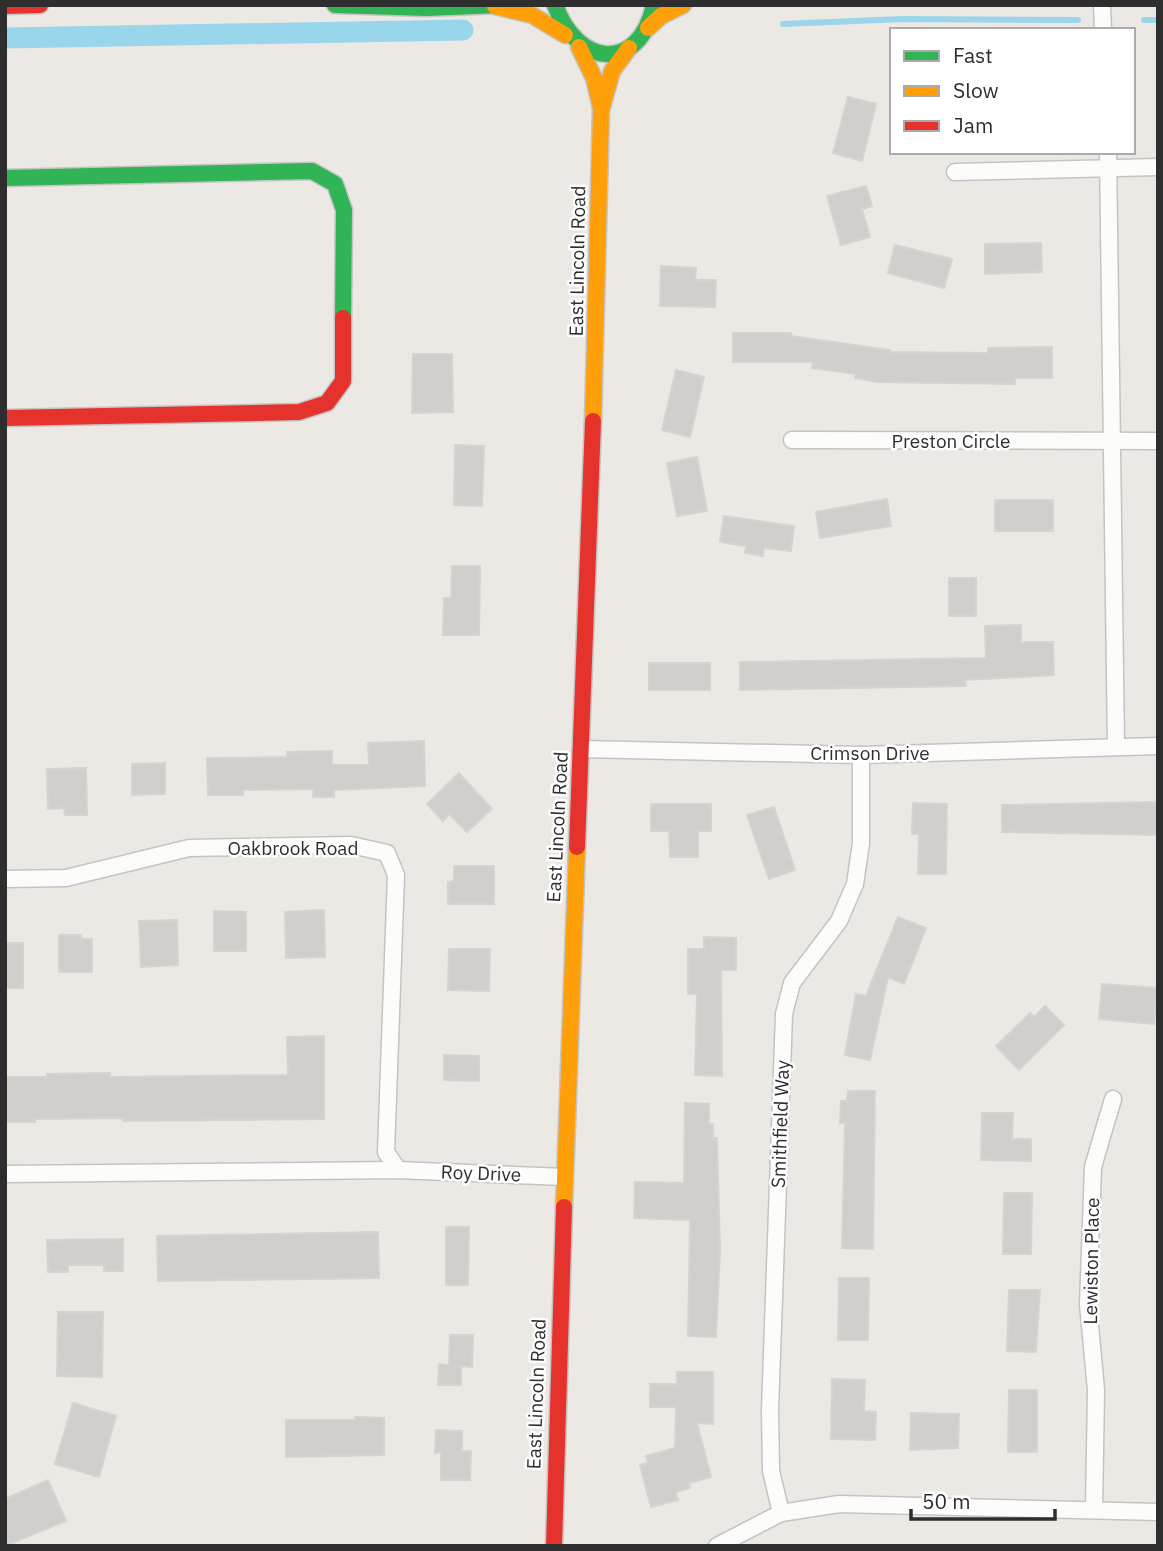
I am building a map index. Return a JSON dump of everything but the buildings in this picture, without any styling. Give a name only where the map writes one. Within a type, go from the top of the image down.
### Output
[{"type":"main road","points":[[5,6],[40,5]]},
{"type":"main road","points":[[335,5],[427,8],[496,5],[522,9],[544,18],[572,41],[604,54],[629,48]]},
{"type":"main road","name":"East Lincoln Road","points":[[555,5],[558,21],[594,78],[601,111]]},
{"type":"main road","points":[[648,28],[654,5]]},
{"type":"main road","name":"East Lincoln Road","points":[[554,1546],[601,111],[612,71],[629,48],[661,16],[683,5]]},
{"type":"main road","points":[[5,178],[312,171],[335,184],[344,210],[343,381],[327,403],[299,412],[5,418]]},
{"type":"street","points":[[1102,5],[1103,28]]},
{"type":"street","points":[[1108,160],[1116,747]]},
{"type":"street","points":[[955,172],[1108,160],[1158,167]]},
{"type":"street","name":"Preston Circle","points":[[792,440],[1158,441]]},
{"type":"street","name":"Crimson Drive","points":[[582,749],[861,755],[1158,746]]},
{"type":"street","name":"Smithfield Way","points":[[781,1513],[771,1471],[769,1410],[784,1014],[792,983],[839,921],[855,884],[862,843],[861,755]]},
{"type":"street","name":"Oakbrook Road","points":[[5,879],[66,878],[189,848],[351,845],[387,853],[396,874],[386,1152],[398,1170]]},
{"type":"street","name":"Lewiston Place","points":[[1094,1510],[1096,1390],[1088,1304],[1093,1167],[1114,1098]]},
{"type":"street","name":"Roy Drive","points":[[5,1174],[398,1170],[564,1177]]},
{"type":"street","points":[[718,1546],[781,1513],[839,1504],[1158,1512]]},
{"type":"waterway","points":[[783,24],[903,19],[1078,20]]},
{"type":"waterway","points":[[1144,20],[1158,20]]},
{"type":"waterway","points":[[5,38],[463,30]]},
{"type":"traffic: fast","points":[[335,5],[427,8],[497,5]]},
{"type":"traffic: fast","points":[[555,5],[565,26],[578,41],[592,50],[607,54],[622,52],[635,43],[646,27],[654,5]]},
{"type":"traffic: fast","points":[[5,178],[312,171],[335,184],[344,210],[343,318]]},
{"type":"traffic: slow","points":[[648,28],[661,16],[683,5]]},
{"type":"traffic: slow","points":[[495,6],[532,15],[565,35]]},
{"type":"traffic: slow","points":[[579,47],[594,78],[601,108]]},
{"type":"traffic: slow","points":[[593,421],[601,111],[612,71],[629,48]]},
{"type":"traffic: slow","points":[[564,1207],[577,847]]},
{"type":"traffic: jam","points":[[5,6],[40,5]]},
{"type":"traffic: jam","points":[[5,418],[299,412],[327,403],[343,381],[343,318]]},
{"type":"traffic: jam","points":[[577,847],[593,421]]},
{"type":"traffic: jam","points":[[554,1546],[564,1207]]}]
